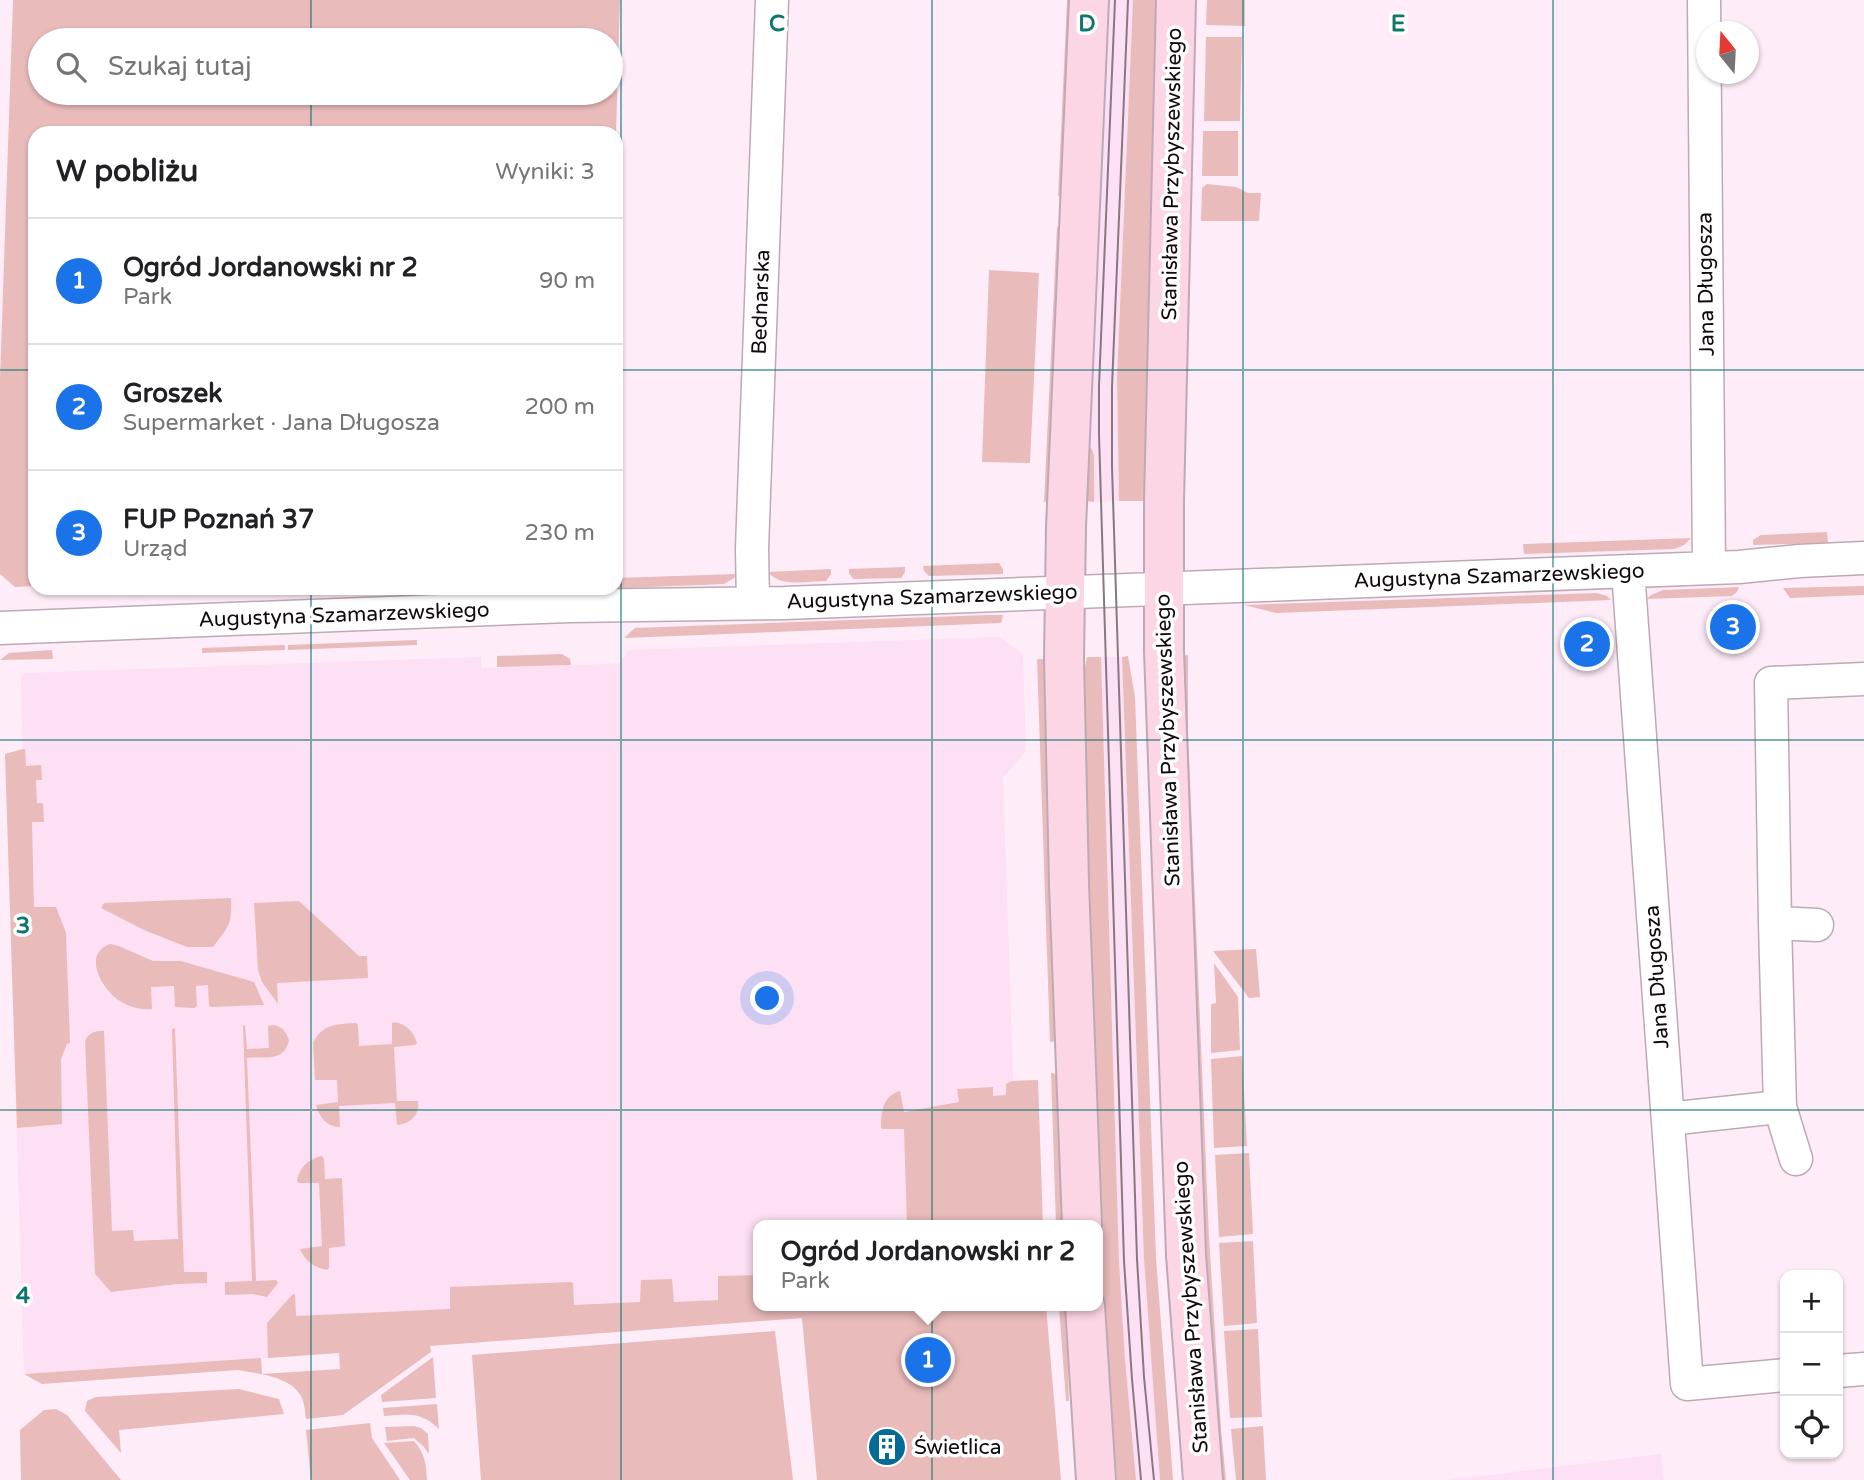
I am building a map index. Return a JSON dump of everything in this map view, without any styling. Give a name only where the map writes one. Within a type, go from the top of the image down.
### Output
[{"type":"main road","points":[[1082,1220],[1069,884],[1064,657],[1066,527],[1089,0]]},
{"type":"main road","name":"Stanisława Przybyszewskiego","points":[[1176,0],[1164,501],[1164,663],[1186,1255],[1203,1480]]},
{"type":"main road","points":[[1085,1311],[1096,1480]]},
{"type":"street","name":"Bednarska","points":[[753,603],[752,549],[772,0]]},
{"type":"street","name":"Jana Długosza","points":[[1704,0],[1709,568]]},
{"type":"street","name":"Augustyna Szamarzewskiego","points":[[0,628],[1709,568],[1864,558]]},
{"type":"street","name":"Jana Długosza","points":[[1628,571],[1687,1384],[1780,1376]]},
{"type":"street","points":[[1796,1159],[1780,1107],[1771,683],[1864,680]]},
{"type":"street","points":[[1775,923],[1817,925]]},
{"type":"street","points":[[1668,1119],[1780,1107]]},
{"type":"street","points":[[1843,1371],[1864,1369]]},
{"type":"shaded area","points":[[13,0],[620,0],[619,28],[28,28],[28,105],[617,105],[616,126],[28,126],[28,586],[15,587],[0,574],[0,380]]},
{"type":"shaded area","points":[[1067,0],[1070,0],[1062,193],[1058,197]]},
{"type":"shaded area","points":[[1108,0],[1133,0],[1117,378],[1119,501],[1094,502],[1094,456],[1088,446]]},
{"type":"shaded area","points":[[1133,0],[1160,0],[1148,501],[1119,501],[1117,378]]},
{"type":"shaded area","points":[[1207,0],[1245,0],[1245,26],[1206,25]]},
{"type":"shaded area","points":[[1206,37],[1242,37],[1240,121],[1204,121]]},
{"type":"shaded area","points":[[1203,131],[1238,131],[1238,176],[1202,176]]},
{"type":"shaded area","points":[[1207,184],[1236,187],[1248,193],[1261,193],[1259,221],[1201,221],[1202,188]]},
{"type":"shaded area","points":[[1057,226],[1060,230],[1048,501],[1044,502]]},
{"type":"shaded area","points":[[989,270],[1039,273],[1030,463],[982,462]]},
{"type":"shaded area","points":[[1088,446],[1094,455],[1094,502],[1085,501]]},
{"type":"shaded area","points":[[1827,532],[1828,543],[1753,545],[1753,540],[1761,535]]},
{"type":"shaded area","points":[[1691,538],[1675,549],[1524,554],[1523,544]]},
{"type":"shaded area","points":[[999,563],[1003,574],[929,576],[923,566]]},
{"type":"shaded area","points":[[905,567],[901,578],[853,579],[849,573],[849,569]]},
{"type":"shaded area","points":[[831,569],[826,581],[787,582],[768,572]]},
{"type":"shaded area","points":[[737,574],[724,584],[623,588],[623,578]]},
{"type":"shaded area","points":[[1864,586],[1864,595],[1790,598],[1783,588]]},
{"type":"shaded area","points":[[1739,587],[1732,596],[1647,599],[1663,590]]},
{"type":"shaded area","points":[[1597,593],[1611,600],[1276,613],[1244,605]]},
{"type":"shaded area","points":[[1003,615],[1001,623],[624,638],[635,628]]},
{"type":"shaded area","points":[[1000,637],[1023,654],[1026,751],[1003,778],[1014,1104],[1041,1220],[753,1220],[753,1311],[777,1311],[803,1318],[24,1374],[6,775],[23,755],[21,677],[25,673],[481,657],[481,668],[607,664],[620,663],[629,650]]},
{"type":"shaded area","points":[[417,640],[417,645],[288,650],[288,645]]},
{"type":"shaded area","points":[[285,645],[285,650],[202,653],[202,648]]},
{"type":"shaded area","points":[[52,650],[53,659],[0,660],[9,653]]},
{"type":"shaded area","points":[[562,654],[570,659],[571,665],[497,667],[497,656]]},
{"type":"shaded area","points":[[1188,655],[1188,733],[1209,1237],[1226,1480],[1219,1480],[1208,1351],[1179,656]]},
{"type":"shaded area","points":[[1128,656],[1135,697],[1156,1258],[1173,1480],[1160,1480],[1144,1259],[1122,657]]},
{"type":"shaded area","points":[[1087,657],[1101,657],[1119,1262],[1136,1480],[1117,1480],[1106,1345],[1081,688]]},
{"type":"shaded area","points":[[1101,657],[1122,657],[1144,1259],[1160,1480],[1136,1480],[1125,1360],[1119,1262]]},
{"type":"shaded area","points":[[1037,659],[1045,659],[1056,1041],[1050,1042]]},
{"type":"shaded area","points":[[25,749],[26,766],[41,765],[42,780],[36,780],[37,803],[43,803],[44,822],[32,822],[34,907],[56,907],[66,933],[70,1043],[67,1044],[61,1059],[62,1124],[17,1128],[5,754]]},
{"type":"shaded area","points":[[231,898],[228,925],[213,947],[187,947],[144,930],[101,908],[104,903]]},
{"type":"shaded area","points":[[299,901],[359,956],[367,956],[368,978],[277,983],[278,1004],[262,982],[258,970],[254,903]]},
{"type":"shaded area","points":[[110,944],[153,961],[181,961],[254,982],[264,1005],[210,1007],[208,985],[196,986],[197,1006],[194,1008],[175,1007],[174,986],[151,987],[152,1009],[127,1005],[107,989],[98,973],[97,956],[101,949]]},
{"type":"shaded area","points":[[1256,949],[1260,997],[1249,998],[1213,951]]},
{"type":"shaded area","points":[[1214,963],[1238,997],[1240,1050],[1211,1053],[1211,1004],[1216,1003]]},
{"type":"shaded area","points":[[356,1023],[359,1046],[392,1044],[392,1023],[409,1029],[417,1043],[394,1047],[397,1101],[418,1101],[416,1114],[410,1121],[397,1125],[395,1103],[339,1106],[340,1127],[327,1123],[319,1114],[316,1105],[338,1102],[337,1080],[315,1080],[313,1043],[317,1037],[331,1026]]},
{"type":"shaded area","points":[[245,1025],[247,1049],[269,1048],[268,1026],[282,1029],[289,1041],[278,1056],[247,1058],[256,1281],[276,1280],[278,1283],[267,1297],[253,1294],[225,1295],[225,1282],[252,1281]]},
{"type":"shaded area","points":[[175,1028],[184,1272],[207,1272],[207,1283],[111,1292],[95,1274],[85,1041],[93,1033],[104,1031],[112,1231],[133,1230],[134,1241],[178,1239],[172,1029]]},
{"type":"shaded area","points":[[1242,1056],[1247,1146],[1214,1148],[1211,1059]]},
{"type":"shaded area","points":[[1051,1073],[1057,1074],[1063,1220],[1056,1220]]},
{"type":"shaded area","points":[[1038,1080],[1043,1220],[907,1220],[904,1129],[881,1127],[883,1110],[890,1096],[900,1091],[904,1112],[959,1102],[957,1089],[993,1087],[993,1096],[1006,1095],[1006,1084],[1012,1081]]},
{"type":"shaded area","points":[[1249,1153],[1253,1234],[1219,1237],[1215,1155]]},
{"type":"shaded area","points":[[322,1156],[325,1179],[342,1178],[345,1246],[329,1248],[327,1270],[311,1263],[300,1249],[322,1246],[319,1183],[298,1183],[297,1180],[305,1164]]},
{"type":"shaded area","points":[[1253,1241],[1257,1323],[1224,1326],[1219,1243]]},
{"type":"shaded area","points":[[753,1275],[753,1311],[1046,1311],[1061,1480],[817,1480],[802,1318],[430,1346],[431,1352],[343,1415],[306,1419],[303,1401],[293,1387],[276,1378],[238,1370],[42,1384],[24,1374],[261,1358],[262,1374],[340,1369],[339,1353],[268,1358],[267,1323],[295,1294],[296,1316],[450,1309],[450,1287],[571,1282],[574,1305],[640,1302],[641,1280],[672,1279],[674,1302],[718,1300],[718,1276]]},
{"type":"shaded area","points":[[1059,1311],[1066,1311],[1069,1401],[1066,1401]]},
{"type":"shaded area","points":[[1258,1329],[1262,1417],[1230,1418],[1224,1331]]},
{"type":"shaded area","points":[[775,1331],[793,1480],[481,1480],[472,1355]]},
{"type":"shaded area","points":[[433,1357],[436,1398],[382,1402],[381,1395]]},
{"type":"shaded area","points":[[239,1389],[279,1399],[284,1414],[119,1430],[121,1453],[85,1411],[87,1401],[96,1397]]},
{"type":"shaded area","points":[[437,1404],[439,1429],[420,1416],[384,1416],[383,1408]]},
{"type":"shaded area","points":[[56,1409],[67,1415],[121,1480],[21,1480],[20,1430],[44,1410]]},
{"type":"shaded area","points":[[370,1423],[372,1438],[400,1480],[311,1480],[306,1430]]},
{"type":"shaded area","points":[[414,1426],[428,1434],[429,1454],[414,1438],[387,1441],[385,1427]]},
{"type":"shaded area","points":[[1263,1426],[1266,1480],[1236,1480],[1231,1429]]},
{"type":"shaded area","points":[[414,1441],[424,1459],[427,1480],[410,1480],[384,1443]]},
{"type":"shaded area","points":[[1661,1454],[1664,1480],[1448,1480]]},
{"type":"tram line","points":[[1115,0],[1099,434],[1124,1261],[1141,1480]]},
{"type":"tram line","points":[[1128,0],[1112,387],[1112,467],[1137,1259],[1154,1480]]},
{"type":"place","name":"FUP Poznań 37","points":[[1733,627]]},
{"type":"place","name":"Groszek","points":[[1587,644]]},
{"type":"place","name":"Ogród Jordanowski nr 2","points":[[928,1360]]},
{"type":"place","name":"Świetlica","points":[[887,1447]]}]
